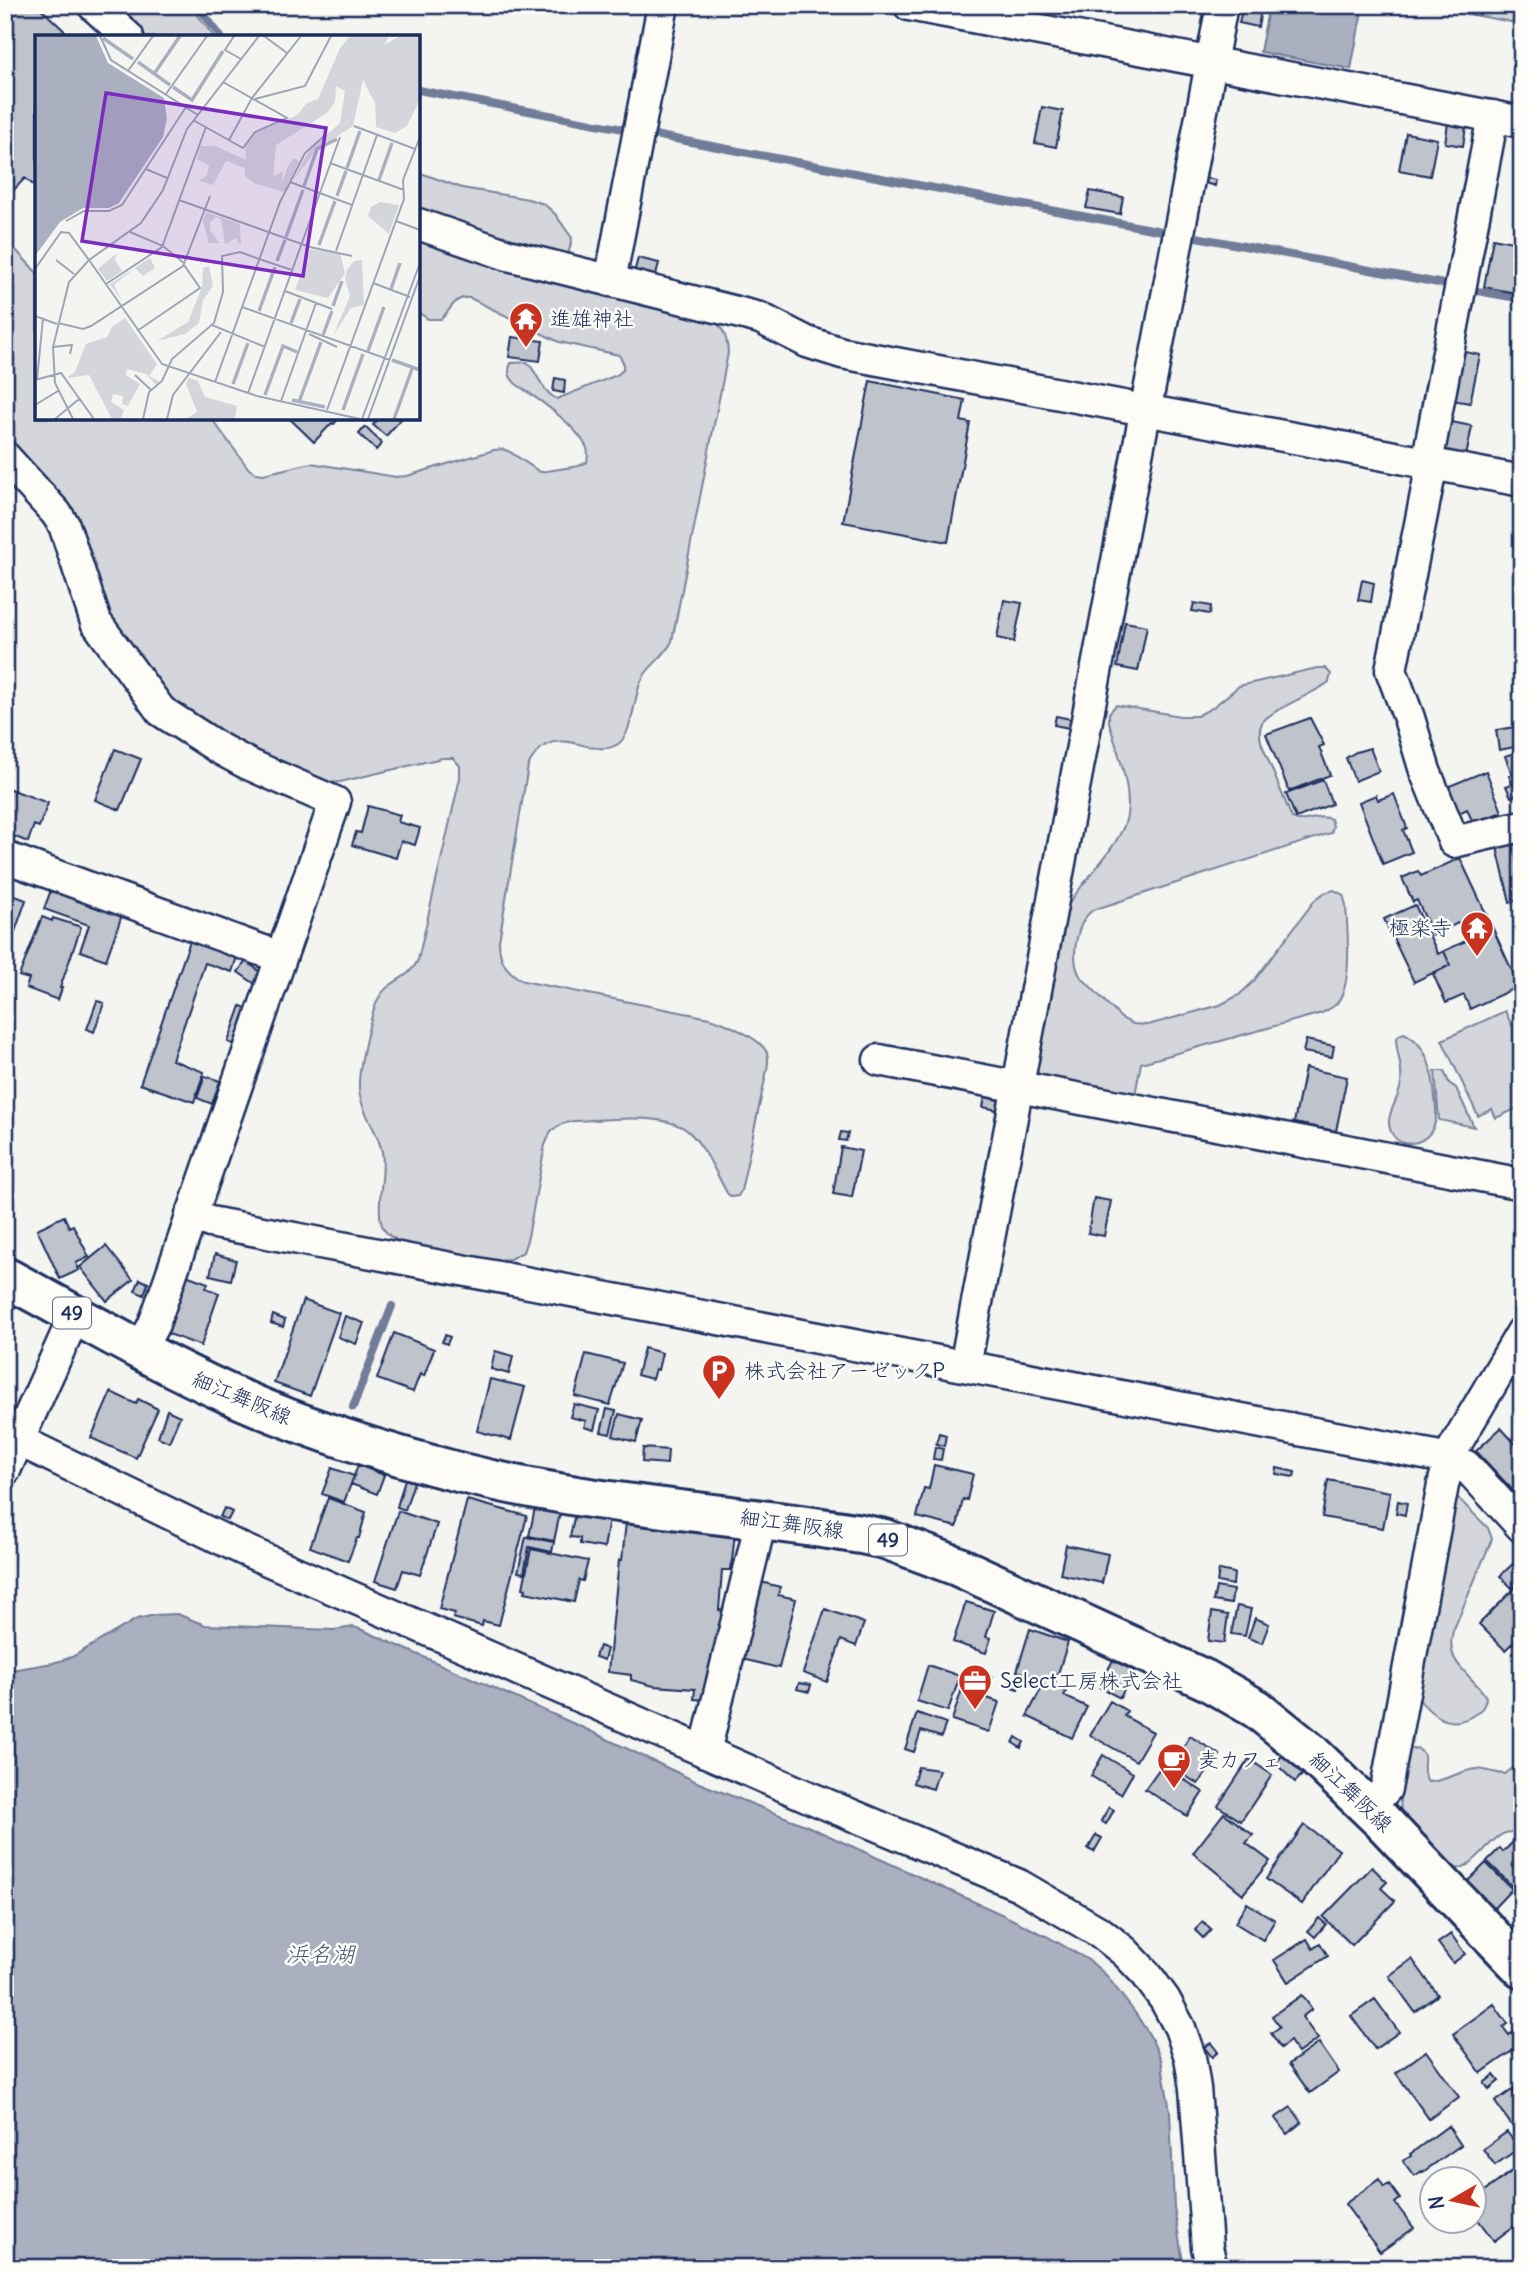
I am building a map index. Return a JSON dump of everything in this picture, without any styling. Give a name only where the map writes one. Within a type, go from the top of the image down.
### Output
[{"type":"main road","name":"細江舞阪線","points":[[5,1277],[187,1375],[323,1431],[416,1461],[464,1474],[559,1493],[861,1534],[910,1548],[957,1566],[1206,1680],[1246,1702],[1286,1731],[1368,1808],[1522,1968]]},
{"type":"street","points":[[93,5],[126,35]]},
{"type":"street","points":[[610,281],[663,5]]},
{"type":"street","points":[[909,5],[1508,119],[1429,463],[1391,670],[1425,771],[1454,842],[1522,826]]},
{"type":"street","points":[[965,1366],[1222,5]]},
{"type":"street","points":[[420,225],[493,251],[760,318],[824,349],[1522,481]]},
{"type":"street","points":[[5,457],[64,525],[96,622],[161,711],[248,764],[335,802],[153,1324],[139,1350]]},
{"type":"street","points":[[5,857],[281,957]]},
{"type":"street","points":[[879,1060],[1522,1184]]},
{"type":"street","points":[[191,1215],[209,1222],[1435,1456],[1465,1465],[1522,1527]]},
{"type":"street","points":[[5,1470],[75,1315]]},
{"type":"street","points":[[1368,1808],[1386,1789],[1443,1485],[1452,1451],[1522,1332]]},
{"type":"street","points":[[18,1440],[242,1549],[705,1752],[1019,1885],[1101,1933],[1125,1952],[1147,1975],[1165,2000],[1180,2028],[1190,2057],[1195,2088],[1207,2247],[1212,2268]]},
{"type":"street","points":[[705,1752],[760,1520]]},
{"type":"shaded area","points":[[105,5],[190,5],[212,35],[138,35]]},
{"type":"shaded area","points":[[1421,5],[1522,5],[1522,24]]},
{"type":"shaded area","points":[[420,173],[462,188],[544,204],[555,214],[572,238],[568,256],[420,217]]},
{"type":"shaded area","points":[[420,233],[710,317],[722,329],[728,347],[672,641],[643,678],[630,725],[618,744],[596,748],[561,741],[538,751],[528,766],[499,941],[500,954],[505,965],[523,981],[710,1018],[739,1030],[764,1048],[768,1064],[741,1191],[738,1196],[731,1197],[727,1193],[701,1146],[680,1126],[635,1118],[562,1124],[551,1131],[545,1145],[523,1252],[510,1259],[493,1260],[403,1243],[386,1233],[380,1213],[382,1152],[362,1105],[359,1088],[360,1069],[376,1004],[385,990],[408,973],[418,960],[460,778],[460,766],[453,758],[442,758],[340,782],[307,780],[179,713],[113,629],[64,507],[5,442],[5,238],[35,271],[35,420],[212,420],[249,469],[264,474],[311,463],[396,477],[407,476],[503,449],[540,472],[579,466],[587,462],[588,450],[573,428],[516,384],[509,374],[510,366],[511,363],[527,362],[548,392],[557,399],[617,375],[623,370],[619,355],[559,342],[470,298],[456,301],[441,319],[428,319],[420,313]]},
{"type":"shaded area","points":[[1325,668],[1331,674],[1329,682],[1267,718],[1262,723],[1260,734],[1292,818],[1331,819],[1331,833],[1093,910],[1079,931],[1075,960],[1080,976],[1121,1018],[1133,1024],[1148,1025],[1220,1005],[1239,995],[1253,982],[1315,900],[1334,890],[1343,895],[1346,905],[1347,971],[1342,996],[1333,1007],[1322,1013],[1141,1063],[1135,1095],[1045,1078],[1039,1074],[1035,1067],[1063,912],[1114,844],[1128,812],[1126,786],[1109,713],[1116,705],[1180,716],[1197,716],[1212,708],[1239,686]]},
{"type":"shaded area","points":[[1505,1011],[1522,1046],[1522,1106],[1496,1118],[1492,1109],[1478,1116],[1442,1040]]},
{"type":"shaded area","points":[[1404,1033],[1419,1045],[1428,1061],[1436,1110],[1434,1126],[1428,1135],[1423,1140],[1410,1143],[1404,1143],[1393,1136],[1389,1123],[1401,1083],[1396,1040]]},
{"type":"shaded area","points":[[1435,1071],[1444,1071],[1449,1083],[1456,1088],[1474,1127],[1439,1120]]},
{"type":"shaded area","points":[[1458,1498],[1488,1528],[1492,1539],[1453,1631],[1451,1643],[1452,1652],[1460,1667],[1480,1688],[1486,1700],[1477,1713],[1465,1719],[1450,1721],[1429,1710],[1417,1697],[1451,1499]]},
{"type":"shaded area","points":[[1417,1748],[1424,1754],[1424,1772],[1428,1782],[1477,1769],[1505,1774],[1522,1761],[1522,1835],[1512,1832],[1504,1834],[1464,1867],[1454,1869],[1406,1821],[1401,1811],[1399,1788],[1404,1757],[1409,1750]]},
{"type":"water","points":[[1269,5],[1332,5],[1362,11],[1351,69],[1260,52]]},
{"type":"water","name":"浜名湖","points":[[177,1614],[205,1625],[334,1630],[354,1627],[365,1631],[588,1730],[699,1783],[805,1825],[1001,1914],[1090,1961],[1106,1975],[1136,2014],[1161,2059],[1170,2111],[1174,2207],[1184,2268],[5,2268],[5,1671],[72,1657],[137,1619]]},
{"type":"building","points":[[5,5],[37,5],[69,35],[35,35],[35,186],[25,178],[11,193],[5,188]]},
{"type":"building","points":[[1243,5],[1262,5],[1258,27],[1239,23]]},
{"type":"building","points":[[1042,107],[1063,111],[1056,147],[1035,143]]},
{"type":"building","points":[[1448,123],[1466,127],[1463,146],[1445,143]]},
{"type":"building","points":[[1406,133],[1437,139],[1430,176],[1399,170]]},
{"type":"building","points":[[1206,178],[1216,180],[1215,186],[1205,183]]},
{"type":"building","points":[[1090,191],[1123,197],[1120,214],[1086,208]]},
{"type":"building","points":[[1493,238],[1522,244],[1522,279],[1519,279],[1516,293],[1484,287]]},
{"type":"building","points":[[638,258],[659,263],[655,278],[634,273]]},
{"type":"building","name":"進雄神社","points":[[512,337],[543,341],[540,361],[509,357]]},
{"type":"building","points":[[1461,351],[1480,355],[1470,403],[1452,400]]},
{"type":"building","points":[[555,378],[565,380],[564,393],[553,391]]},
{"type":"building","points":[[870,381],[965,400],[961,421],[970,423],[948,542],[843,522]]},
{"type":"building","points":[[291,420],[337,420],[332,423],[314,442]]},
{"type":"building","points":[[377,420],[400,420],[386,436],[373,425]]},
{"type":"building","points":[[1446,421],[1472,426],[1466,457],[1441,452]]},
{"type":"building","points":[[365,427],[382,443],[376,450],[359,434]]},
{"type":"building","points":[[1362,580],[1374,583],[1371,602],[1358,600]]},
{"type":"building","points":[[1004,600],[1022,603],[1014,642],[997,638]]},
{"type":"building","points":[[1194,603],[1211,606],[1210,614],[1192,611]]},
{"type":"building","points":[[1125,622],[1147,626],[1138,671],[1117,667]]},
{"type":"building","points":[[1056,716],[1071,719],[1069,728],[1054,725]]},
{"type":"building","points":[[1310,718],[1324,745],[1319,747],[1330,775],[1289,791],[1266,734]]},
{"type":"building","points":[[1522,726],[1520,746],[1499,750],[1496,730]]},
{"type":"building","points":[[1370,748],[1379,771],[1355,781],[1346,758]]},
{"type":"building","points":[[115,749],[141,759],[120,810],[95,800]]},
{"type":"building","points":[[1522,750],[1522,794],[1511,797],[1506,786],[1512,784],[1509,776],[1512,774],[1505,756]]},
{"type":"building","points":[[1486,771],[1502,812],[1473,823],[1467,809],[1457,814],[1447,787]]},
{"type":"building","points":[[1323,780],[1332,804],[1296,818],[1286,794]]},
{"type":"building","points":[[10,789],[48,803],[39,827],[34,825],[28,842],[5,833],[5,801]]},
{"type":"building","points":[[1394,794],[1407,828],[1403,830],[1412,852],[1383,864],[1359,802],[1376,795],[1378,800]]},
{"type":"building","points":[[368,806],[400,815],[398,822],[420,828],[415,845],[401,841],[396,858],[352,845],[356,832],[361,833]]},
{"type":"building","points":[[1522,837],[1522,900],[1510,902],[1496,843]]},
{"type":"building","points":[[1460,858],[1489,920],[1465,931],[1460,922],[1433,935],[1417,900],[1413,902],[1402,878],[1418,871],[1421,876]]},
{"type":"building","points":[[51,890],[122,915],[106,960],[80,951],[89,925],[44,909]]},
{"type":"building","points":[[5,892],[26,900],[5,960]]},
{"type":"building","points":[[1415,905],[1438,954],[1444,951],[1450,965],[1414,982],[1384,919]]},
{"type":"building","points":[[42,917],[81,927],[58,1000],[26,988],[29,979],[19,976]]},
{"type":"building","name":"極楽寺","points":[[1489,920],[1519,986],[1470,1009],[1464,995],[1446,1003],[1433,974],[1450,965],[1444,951],[1468,940],[1465,931]]},
{"type":"building","points":[[191,938],[238,954],[232,972],[205,963],[172,1060],[204,1072],[194,1102],[140,1084]]},
{"type":"building","points":[[246,961],[263,974],[255,984],[238,972]]},
{"type":"building","points":[[97,1001],[104,1003],[94,1032],[87,1029]]},
{"type":"building","points":[[241,1006],[249,1009],[237,1046],[228,1042]]},
{"type":"building","points":[[1522,1008],[1522,1028],[1516,1015]]},
{"type":"building","points":[[1306,1040],[1334,1046],[1332,1057],[1303,1052]]},
{"type":"building","points":[[1305,1068],[1347,1077],[1336,1131],[1294,1123]]},
{"type":"building","points":[[205,1076],[220,1081],[212,1104],[197,1098]]},
{"type":"building","points":[[985,1097],[999,1100],[997,1110],[983,1107]]},
{"type":"building","points":[[841,1132],[848,1133],[846,1141],[839,1140]]},
{"type":"building","points":[[841,1147],[861,1151],[852,1197],[833,1194]]},
{"type":"building","points":[[1094,1198],[1111,1201],[1104,1236],[1088,1233]]},
{"type":"building","points":[[64,1216],[69,1227],[73,1225],[89,1257],[76,1263],[79,1270],[60,1279],[37,1229]]},
{"type":"building","points":[[106,1246],[133,1280],[107,1301],[80,1267]]},
{"type":"building","points":[[215,1254],[236,1260],[231,1280],[210,1275]]},
{"type":"building","points":[[186,1275],[208,1283],[206,1288],[219,1293],[201,1346],[166,1333]]},
{"type":"building","points":[[140,1279],[148,1283],[144,1295],[135,1291]]},
{"type":"building","points":[[303,1300],[339,1313],[310,1396],[274,1383]]},
{"type":"building","points":[[273,1315],[285,1320],[283,1327],[271,1323]]},
{"type":"building","points":[[345,1316],[364,1323],[356,1344],[338,1337]]},
{"type":"building","points":[[394,1333],[434,1349],[424,1376],[420,1374],[413,1392],[377,1379]]},
{"type":"building","points":[[445,1335],[450,1337],[447,1344],[442,1342]]},
{"type":"building","points":[[644,1348],[662,1353],[658,1370],[655,1369],[652,1379],[637,1375]]},
{"type":"building","points":[[495,1351],[513,1356],[509,1374],[491,1369]]},
{"type":"building","points":[[586,1354],[623,1363],[610,1405],[575,1396]]},
{"type":"building","points":[[490,1379],[525,1387],[511,1440],[477,1431]]},
{"type":"building","points":[[111,1392],[136,1404],[138,1399],[158,1409],[136,1458],[91,1438]]},
{"type":"building","points":[[574,1404],[599,1410],[594,1430],[584,1427],[586,1421],[570,1417]]},
{"type":"building","points":[[607,1409],[616,1411],[610,1434],[601,1432]]},
{"type":"building","points":[[167,1410],[180,1416],[169,1442],[158,1437]]},
{"type":"building","points":[[619,1414],[642,1420],[636,1442],[613,1436]]},
{"type":"building","points":[[1501,1428],[1522,1451],[1520,1498],[1476,1451]]},
{"type":"building","points":[[939,1433],[946,1435],[944,1446],[936,1444]]},
{"type":"building","points":[[935,1447],[943,1449],[941,1460],[933,1459]]},
{"type":"building","points":[[643,1448],[668,1450],[667,1464],[642,1462]]},
{"type":"building","points":[[358,1465],[384,1475],[377,1494],[351,1484]]},
{"type":"building","points":[[934,1465],[973,1474],[967,1500],[963,1499],[957,1527],[917,1517],[924,1488],[929,1489]]},
{"type":"building","points":[[332,1468],[354,1476],[344,1502],[322,1494]]},
{"type":"building","points":[[1277,1468],[1295,1472],[1294,1477],[1276,1474]]},
{"type":"building","points":[[405,1479],[414,1482],[405,1510],[397,1507]]},
{"type":"building","points":[[1328,1480],[1390,1492],[1383,1528],[1322,1517]]},
{"type":"building","points":[[328,1498],[366,1512],[359,1538],[348,1561],[310,1547]]},
{"type":"building","points":[[467,1500],[527,1516],[499,1625],[483,1621],[482,1626],[453,1618],[455,1613],[439,1609]]},
{"type":"building","points":[[1398,1501],[1407,1503],[1405,1515],[1396,1513]]},
{"type":"building","points":[[224,1508],[232,1512],[228,1520],[220,1517]]},
{"type":"building","points":[[535,1508],[560,1513],[554,1541],[529,1536]]},
{"type":"building","points":[[398,1511],[437,1524],[420,1575],[403,1570],[397,1588],[375,1581]]},
{"type":"building","points":[[575,1513],[609,1520],[604,1548],[580,1544],[580,1538],[570,1537]]},
{"type":"building","points":[[626,1522],[735,1532],[731,1570],[722,1570],[719,1610],[728,1611],[707,1700],[694,1699],[695,1689],[654,1686],[631,1680],[631,1675],[608,1672],[619,1560],[622,1560]]},
{"type":"building","points":[[526,1537],[554,1542],[552,1552],[529,1547],[524,1573],[518,1572]]},
{"type":"building","points":[[1066,1545],[1108,1554],[1102,1583],[1060,1574]]},
{"type":"building","points":[[531,1549],[588,1561],[583,1581],[579,1580],[574,1602],[525,1592],[526,1589],[523,1588]]},
{"type":"building","points":[[1521,1556],[1522,1578],[1512,1588],[1500,1576]]},
{"type":"building","points":[[1219,1570],[1234,1573],[1233,1585],[1217,1582]]},
{"type":"building","points":[[1522,1581],[1521,1635],[1505,1650],[1479,1624]]},
{"type":"building","points":[[761,1582],[780,1587],[778,1595],[796,1599],[779,1668],[742,1659]]},
{"type":"building","points":[[1216,1587],[1233,1590],[1231,1604],[1213,1601]]},
{"type":"building","points":[[966,1602],[994,1611],[986,1637],[991,1638],[986,1653],[953,1642]]},
{"type":"building","points":[[1237,1606],[1251,1609],[1245,1636],[1231,1634]]},
{"type":"building","points":[[825,1609],[864,1623],[856,1646],[841,1640],[827,1682],[803,1673]]},
{"type":"building","points":[[1212,1612],[1228,1615],[1224,1643],[1208,1641]]},
{"type":"building","points":[[1255,1618],[1269,1624],[1262,1643],[1248,1638]]},
{"type":"building","points":[[1030,1629],[1068,1642],[1055,1683],[1017,1671]]},
{"type":"building","points":[[599,1646],[607,1649],[604,1660],[595,1657]]},
{"type":"building","points":[[1113,1660],[1134,1671],[1120,1698],[1099,1687]]},
{"type":"building","points":[[928,1665],[960,1676],[948,1711],[917,1701]]},
{"type":"building","points":[[968,1670],[991,1677],[984,1697],[999,1702],[989,1732],[952,1720]]},
{"type":"building","points":[[1012,1677],[1021,1679],[1018,1689],[1009,1686]]},
{"type":"building","points":[[799,1683],[811,1685],[809,1692],[797,1689]]},
{"type":"building","points":[[1043,1685],[1053,1690],[1055,1686],[1066,1692],[1064,1696],[1087,1707],[1072,1738],[1027,1716]]},
{"type":"building","points":[[1110,1701],[1127,1711],[1124,1716],[1153,1732],[1136,1761],[1090,1735]]},
{"type":"building","points":[[917,1713],[946,1723],[941,1737],[921,1731],[914,1752],[905,1749]]},
{"type":"building","points":[[1190,1736],[1220,1755],[1198,1784],[1164,1762],[1175,1745],[1182,1749]]},
{"type":"building","points":[[1016,1737],[1024,1742],[1021,1748],[1013,1743]]},
{"type":"building","points":[[1103,1755],[1133,1773],[1121,1794],[1091,1776]]},
{"type":"building","points":[[1283,1755],[1303,1774],[1295,1782],[1275,1763]]},
{"type":"building","points":[[1249,1759],[1272,1775],[1241,1821],[1218,1806]]},
{"type":"building","name":"麦カフェ","points":[[1162,1765],[1203,1792],[1187,1816],[1145,1789]]},
{"type":"building","points":[[918,1767],[939,1770],[933,1789],[913,1783]]},
{"type":"building","points":[[1109,1807],[1114,1810],[1106,1824],[1101,1821]]},
{"type":"building","points":[[1224,1813],[1253,1835],[1246,1843],[1270,1861],[1243,1894],[1193,1853]]},
{"type":"building","points":[[1304,1825],[1339,1850],[1302,1904],[1266,1879]]},
{"type":"building","points":[[1096,1835],[1102,1838],[1094,1852],[1088,1849]]},
{"type":"building","points":[[1519,1836],[1522,1839],[1522,1883],[1515,1889],[1487,1861],[1500,1848],[1503,1852]]},
{"type":"building","points":[[1486,1863],[1512,1889],[1492,1910],[1466,1883]]},
{"type":"building","points":[[1372,1867],[1387,1882],[1381,1888],[1395,1901],[1352,1945],[1323,1917]]},
{"type":"building","points":[[1247,1903],[1275,1920],[1263,1940],[1235,1923]]},
{"type":"building","points":[[1319,1918],[1326,1924],[1315,1937],[1308,1931]]},
{"type":"building","points":[[1203,1922],[1211,1930],[1203,1938],[1195,1930]]},
{"type":"building","points":[[1451,1934],[1465,1954],[1453,1963],[1438,1943]]},
{"type":"building","points":[[1307,1939],[1313,1949],[1320,1943],[1328,1956],[1288,1982],[1274,1960]]},
{"type":"building","points":[[1412,1959],[1438,1995],[1415,2012],[1389,1976]]},
{"type":"building","points":[[1302,1995],[1312,2009],[1302,2017],[1318,2039],[1298,2053],[1290,2041],[1281,2048],[1271,2033],[1280,2027],[1272,2016]]},
{"type":"building","points":[[1375,1999],[1399,2032],[1375,2049],[1351,2016]]},
{"type":"building","points":[[1494,2004],[1508,2024],[1503,2027],[1509,2035],[1515,2030],[1522,2039],[1522,2044],[1481,2073],[1453,2034]]},
{"type":"building","points":[[1211,2043],[1218,2052],[1212,2057],[1204,2047]]},
{"type":"building","points":[[1319,2043],[1339,2072],[1310,2093],[1289,2064]]},
{"type":"building","points":[[1426,2051],[1459,2097],[1429,2119],[1396,2073]]},
{"type":"building","points":[[1494,2075],[1499,2081],[1489,2089],[1484,2083]]},
{"type":"building","points":[[1522,2083],[1522,2101],[1513,2089]]},
{"type":"building","points":[[1512,2090],[1522,2104],[1522,2131],[1518,2134],[1495,2102]]},
{"type":"building","points":[[1291,2107],[1302,2122],[1287,2134],[1275,2118]]},
{"type":"building","points":[[1448,2126],[1461,2145],[1434,2164],[1418,2164],[1418,2174],[1414,2176],[1403,2161],[1411,2156],[1410,2154]]},
{"type":"building","points":[[1507,2132],[1519,2148],[1495,2165],[1483,2149]]},
{"type":"building","points":[[1522,2164],[1522,2220],[1494,2241],[1488,2233],[1488,2189]]},
{"type":"building","points":[[1379,2179],[1384,2187],[1389,2184],[1400,2199],[1395,2203],[1414,2228],[1380,2252],[1345,2204]]},
{"type":"building","points":[[1351,2257],[1359,2268],[1336,2268]]},
{"type":"waterway","points":[[197,5],[220,35]]},
{"type":"waterway","points":[[420,90],[623,129]]},
{"type":"waterway","points":[[654,135],[1167,232]]},
{"type":"waterway","points":[[1191,236],[1449,285]]},
{"type":"waterway","points":[[1472,290],[1522,299]]},
{"type":"waterway","points":[[353,1407],[392,1306]]},
{"type":"place","name":"進雄神社","points":[[526,349]]},
{"type":"place","name":"極楽寺","points":[[1477,958]]},
{"type":"place","name":"株式会社アーゼックP","points":[[719,1401]]},
{"type":"place","name":"Select工房株式会社","points":[[975,1711]]},
{"type":"place","name":"麦カフェ","points":[[1174,1790]]}]
